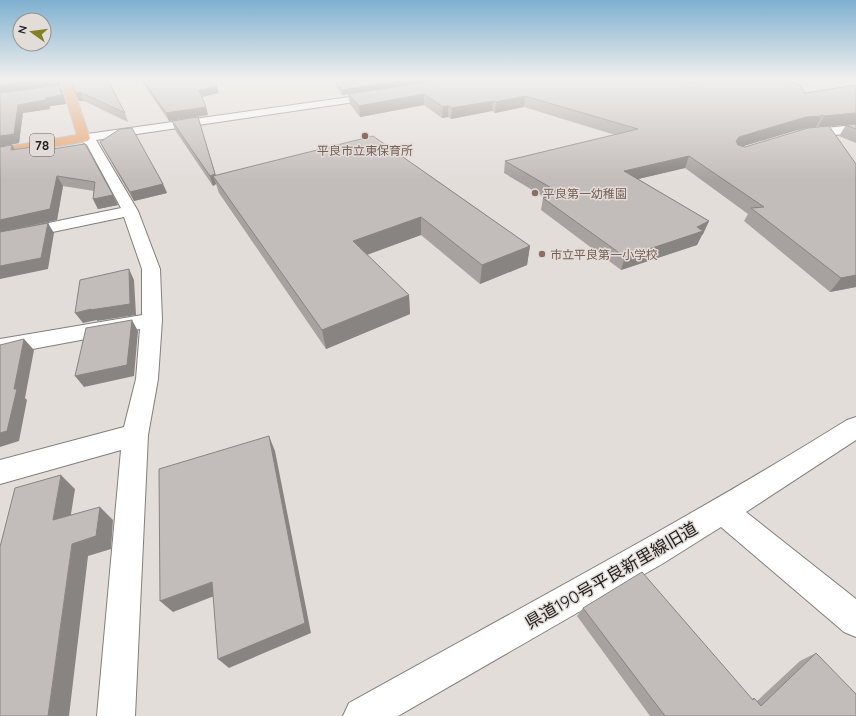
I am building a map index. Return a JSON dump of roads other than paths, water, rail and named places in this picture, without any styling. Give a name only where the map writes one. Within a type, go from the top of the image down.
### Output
[{"type":"main road","points":[[75,112],[84,138]]},
{"type":"main road","name":"78","points":[[0,152],[84,138]]},
{"type":"street","points":[[84,138],[263,112]]},
{"type":"street","points":[[794,136],[856,129]]},
{"type":"street","points":[[84,138],[92,143],[130,211],[151,270],[152,320],[147,379],[135,435],[116,716]]},
{"type":"street","points":[[0,238],[130,211]]},
{"type":"street","points":[[0,347],[152,320]]},
{"type":"street","name":"県道190号平良新里線旧道","points":[[362,716],[652,553],[774,480],[856,427]]},
{"type":"street","points":[[0,472],[135,435]]},
{"type":"street","points":[[722,510],[856,620]]},
{"type":"place","name":"平良市立東保育所","points":[[365,136]]},
{"type":"place","name":"平良第一幼稚園","points":[[535,193]]},
{"type":"place","name":"市立平良第一小学校","points":[[542,254]]}]
